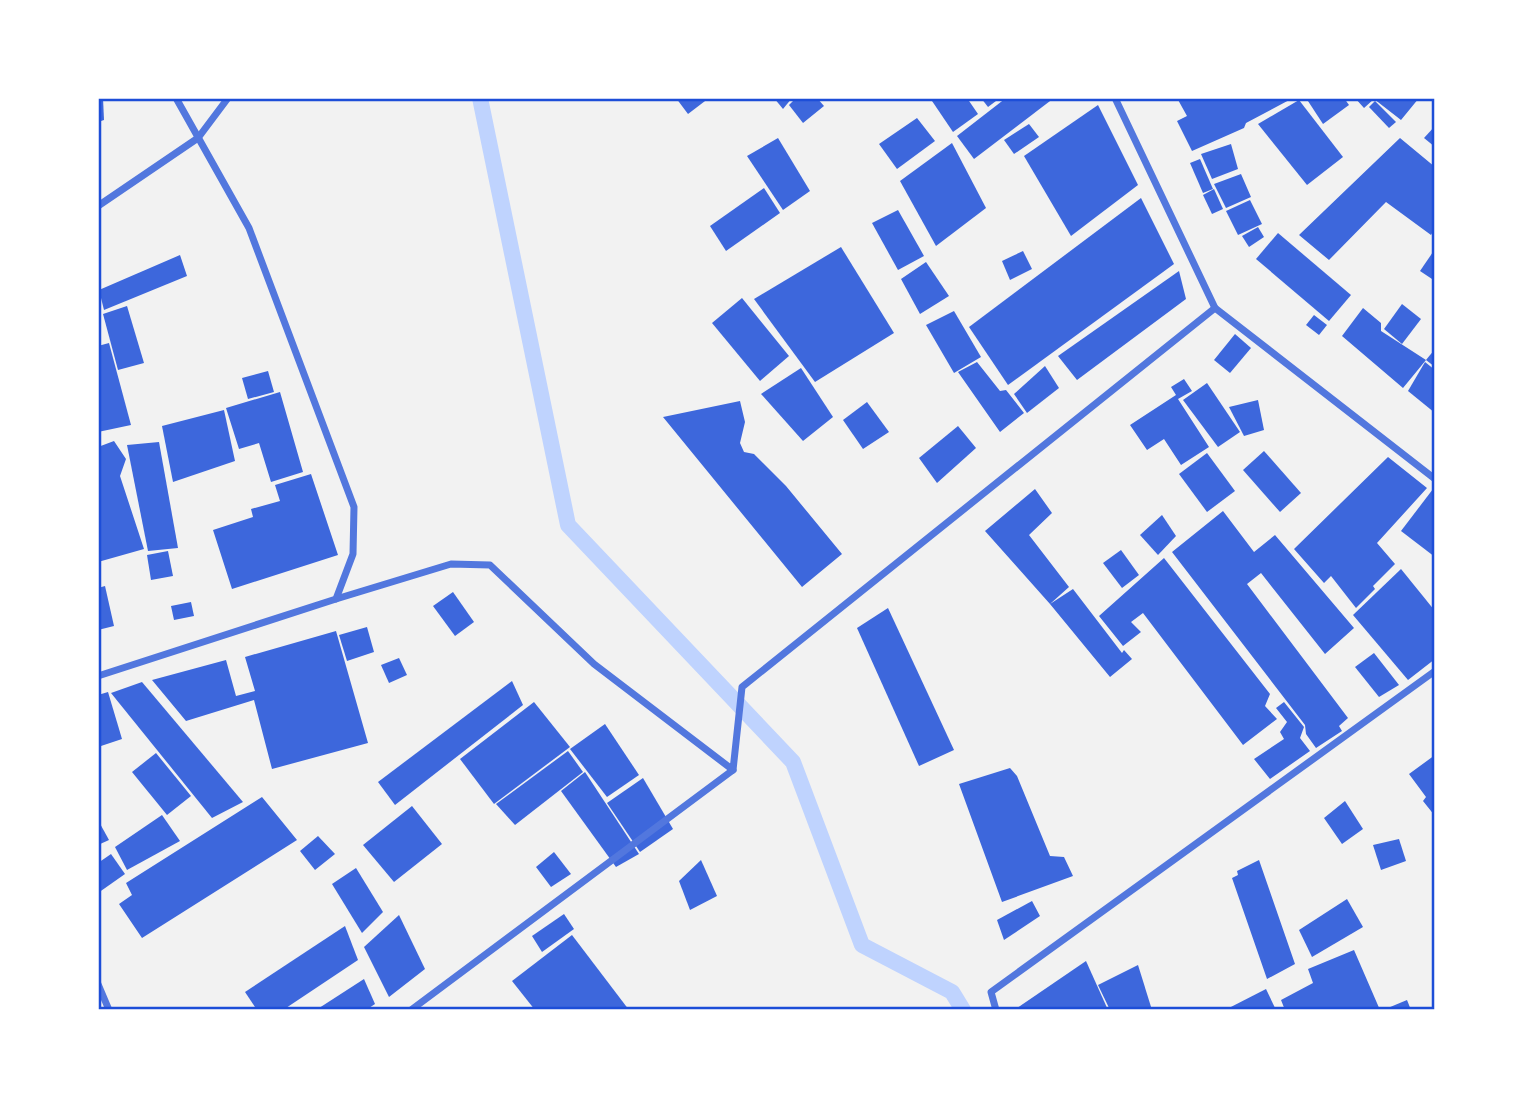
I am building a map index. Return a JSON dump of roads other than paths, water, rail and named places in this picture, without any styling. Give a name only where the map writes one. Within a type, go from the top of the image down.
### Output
[{"type":"street","points":[[176,98],[249,228],[354,507],[354,554],[336,600]]},
{"type":"street","points":[[98,206],[198,138],[228,98]]},
{"type":"street","points":[[1115,98],[1215,308],[1435,479]]},
{"type":"street","points":[[411,1010],[733,770],[742,687],[1215,308]]},
{"type":"street","points":[[98,676],[451,565],[490,565],[594,664],[733,770]]},
{"type":"street","points":[[996,1010],[991,992],[1435,671]]},
{"type":"street","points":[[98,984],[109,1010]]},
{"type":"waterway","points":[[480,98],[568,525],[793,762],[862,945],[952,992],[963,1010]]}]
